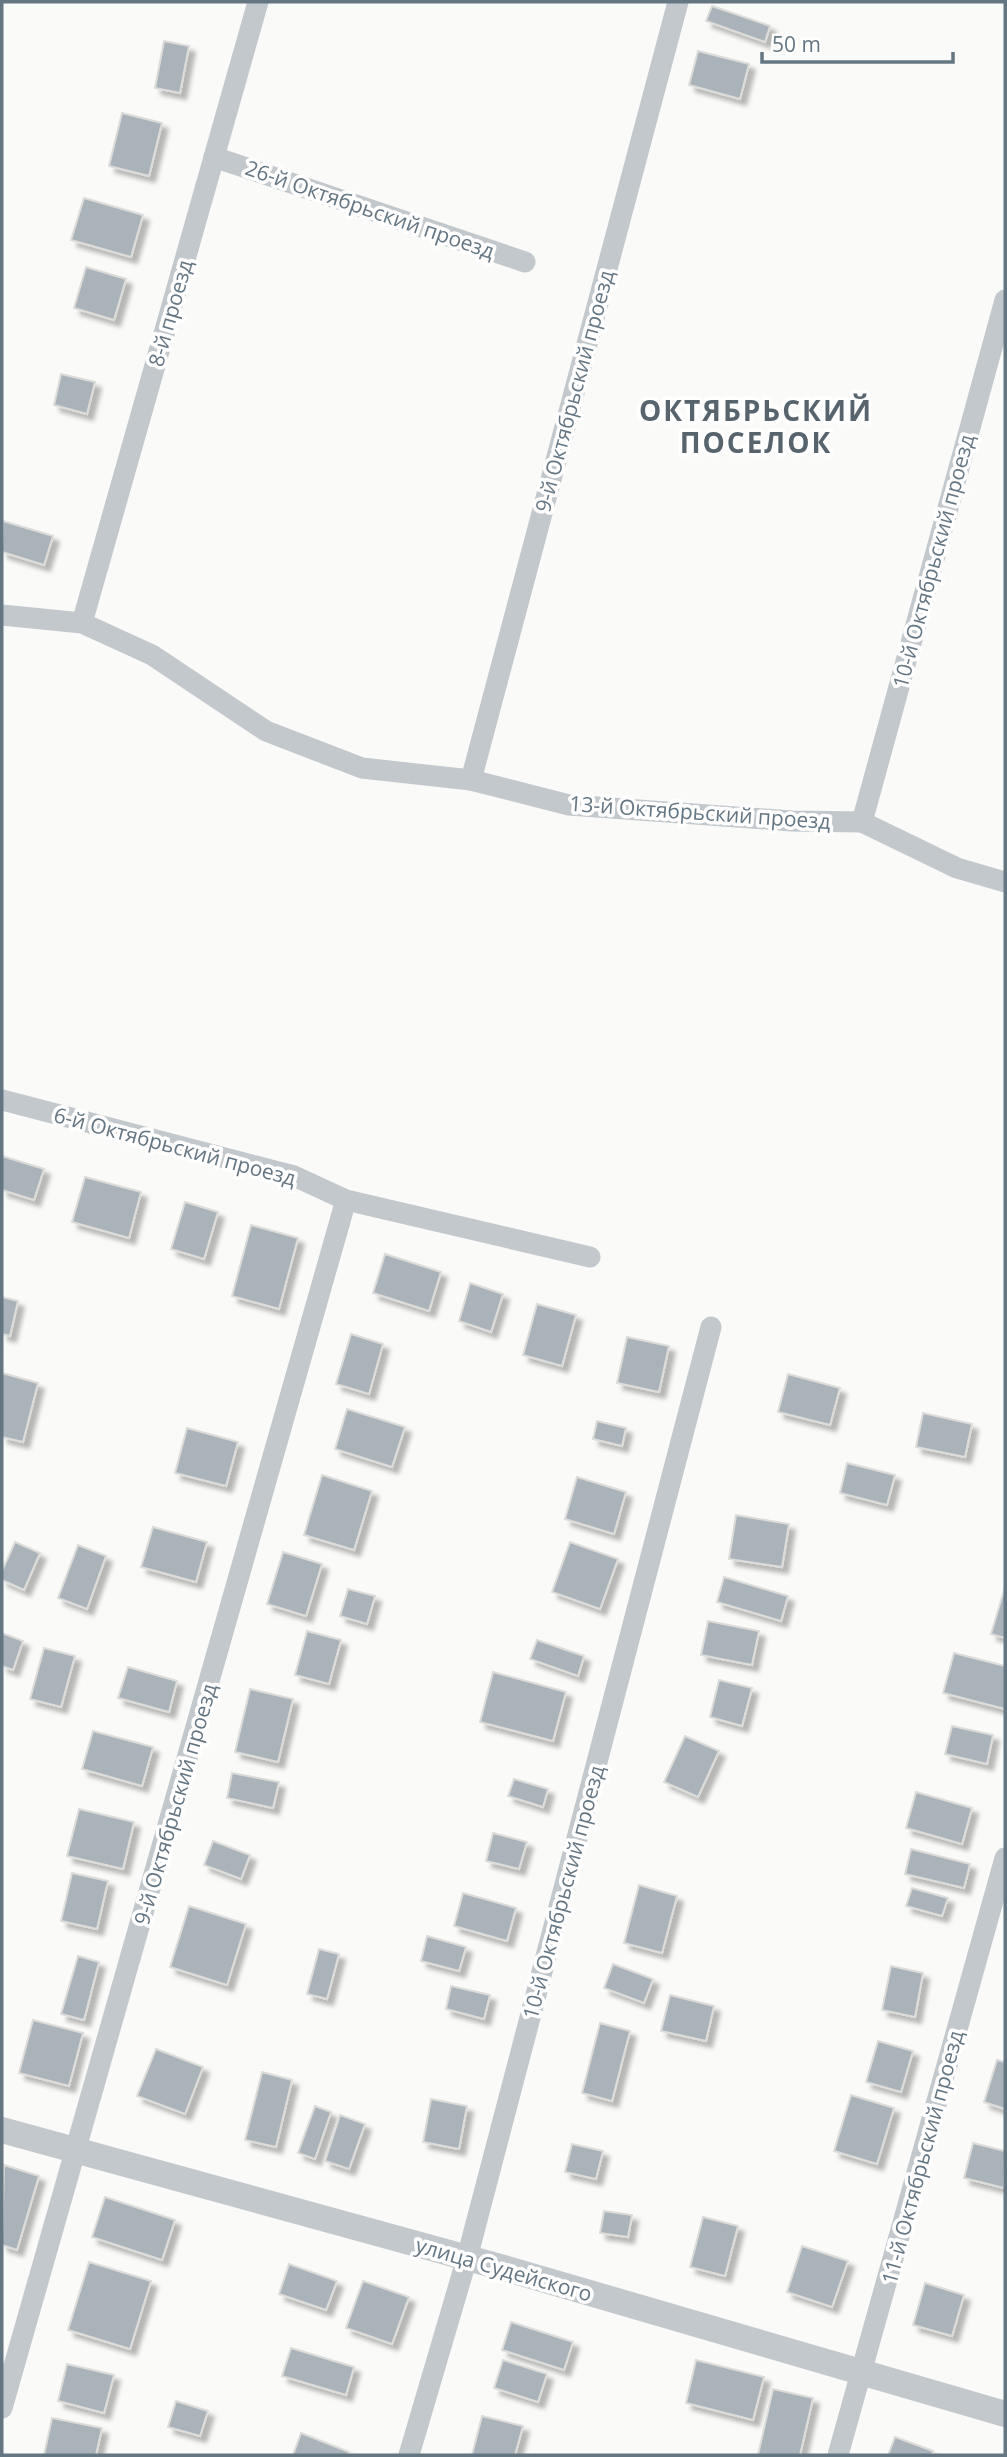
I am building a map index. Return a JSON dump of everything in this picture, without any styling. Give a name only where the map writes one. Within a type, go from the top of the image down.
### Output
[{"type":"street","name":"8-й проезд","points":[[82,623],[258,2]]},
{"type":"street","name":"9-й Октябрьский проезд","points":[[471,780],[678,2]]},
{"type":"street","name":"26-й Октябрьский проезд","points":[[215,157],[525,262]]},
{"type":"street","name":"10-й Октябрьский проезд","points":[[862,822],[1005,300]]},
{"type":"street","name":"13-й Октябрьский проезд","points":[[2,615],[82,623],[152,655],[266,731],[362,768],[471,780],[569,805],[792,821],[862,822],[957,867],[1005,882]]},
{"type":"street","name":"6-й Октябрьский проезд","points":[[2,1100],[294,1176],[346,1200],[590,1257]]},
{"type":"street","name":"9-й Октябрьский проезд","points":[[2,2408],[346,1200]]},
{"type":"street","name":"10-й Октябрьский проезд","points":[[409,2455],[467,2258],[711,1327]]},
{"type":"street","name":"11-й Октябрьский проезд","points":[[838,2455],[1005,1858]]},
{"type":"street","name":"улица Судейского","points":[[2,2130],[467,2258],[1005,2414]]},
{"type":"building","points":[[712,6],[770,26],[765,42],[706,21]]},
{"type":"building","points":[[164,41],[189,46],[180,93],[155,88]]},
{"type":"building","points":[[698,51],[749,64],[740,99],[689,85]]},
{"type":"building","points":[[122,113],[162,123],[149,176],[109,166]]},
{"type":"building","points":[[84,198],[143,215],[131,257],[71,240]]},
{"type":"building","points":[[86,267],[126,279],[114,320],[74,308]]},
{"type":"building","points":[[61,374],[95,382],[87,414],[54,405]]},
{"type":"building","points":[[3,521],[53,536],[44,565],[2,552]]},
{"type":"building","points":[[2,1156],[44,1169],[34,1200],[2,1190]]},
{"type":"building","points":[[85,1177],[141,1192],[129,1238],[72,1222]]},
{"type":"building","points":[[185,1202],[218,1212],[204,1259],[171,1249]]},
{"type":"building","points":[[251,1225],[298,1238],[279,1309],[232,1296]]},
{"type":"building","points":[[385,1254],[441,1272],[429,1311],[373,1293]]},
{"type":"building","points":[[470,1283],[503,1294],[491,1332],[459,1321]]},
{"type":"building","points":[[2,1297],[18,1301],[10,1336],[2,1334]]},
{"type":"building","points":[[537,1304],[576,1315],[562,1366],[523,1355]]},
{"type":"building","points":[[351,1334],[383,1344],[369,1394],[336,1384]]},
{"type":"building","points":[[627,1337],[669,1346],[659,1392],[617,1383]]},
{"type":"building","points":[[2,1373],[38,1383],[23,1442],[2,1437]]},
{"type":"building","points":[[788,1374],[840,1388],[830,1425],[778,1412]]},
{"type":"building","points":[[347,1409],[405,1427],[392,1467],[335,1449]]},
{"type":"building","points":[[923,1413],[972,1424],[965,1457],[916,1447]]},
{"type":"building","points":[[597,1421],[626,1428],[622,1446],[593,1439]]},
{"type":"building","points":[[187,1428],[238,1442],[226,1486],[175,1473]]},
{"type":"building","points":[[847,1463],[895,1475],[887,1505],[840,1493]]},
{"type":"building","points":[[322,1475],[372,1491],[354,1550],[304,1535]]},
{"type":"building","points":[[577,1477],[626,1492],[614,1534],[565,1519]]},
{"type":"building","points":[[736,1515],[789,1524],[782,1567],[729,1559]]},
{"type":"building","points":[[153,1527],[207,1542],[196,1582],[141,1567]]},
{"type":"building","points":[[15,1542],[40,1553],[24,1590],[2,1580],[2,1571]]},
{"type":"building","points":[[570,1542],[618,1559],[600,1609],[552,1592]]},
{"type":"building","points":[[78,1545],[106,1556],[87,1609],[58,1598]]},
{"type":"building","points":[[283,1552],[322,1564],[306,1616],[267,1604]]},
{"type":"building","points":[[724,1577],[788,1596],[781,1621],[717,1602]]},
{"type":"building","points":[[1005,1587],[1005,1638],[991,1634]]},
{"type":"building","points":[[348,1589],[375,1596],[367,1624],[340,1616]]},
{"type":"building","points":[[708,1621],[759,1631],[752,1665],[701,1655]]},
{"type":"building","points":[[307,1631],[341,1640],[329,1684],[295,1675]]},
{"type":"building","points":[[2,1633],[23,1641],[13,1670],[2,1666]]},
{"type":"building","points":[[537,1640],[584,1656],[578,1676],[530,1659]]},
{"type":"building","points":[[44,1648],[75,1656],[61,1707],[30,1699]]},
{"type":"building","points":[[954,1653],[1005,1666],[1005,1709],[943,1693]]},
{"type":"building","points":[[128,1667],[177,1681],[169,1712],[118,1698]]},
{"type":"building","points":[[493,1672],[566,1692],[553,1741],[480,1722]]},
{"type":"building","points":[[719,1680],[752,1688],[742,1726],[710,1717]]},
{"type":"building","points":[[250,1689],[293,1699],[278,1762],[235,1752]]},
{"type":"building","points":[[952,1726],[993,1735],[987,1764],[945,1754]]},
{"type":"building","points":[[93,1731],[153,1747],[142,1786],[82,1769]]},
{"type":"building","points":[[685,1736],[719,1751],[698,1797],[664,1782]]},
{"type":"building","points":[[232,1773],[279,1782],[273,1808],[227,1798]]},
{"type":"building","points":[[514,1779],[548,1789],[543,1807],[508,1796]]},
{"type":"building","points":[[916,1792],[972,1808],[962,1844],[906,1828]]},
{"type":"building","points":[[79,1809],[134,1822],[123,1869],[67,1856]]},
{"type":"building","points":[[493,1833],[527,1842],[519,1869],[486,1861]]},
{"type":"building","points":[[213,1841],[250,1855],[241,1879],[204,1865]]},
{"type":"building","points":[[911,1849],[970,1864],[964,1888],[905,1874]]},
{"type":"building","points":[[72,1873],[108,1881],[97,1929],[61,1921]]},
{"type":"building","points":[[639,1885],[677,1896],[662,1953],[624,1943]]},
{"type":"building","points":[[912,1888],[948,1898],[942,1916],[906,1906]]},
{"type":"building","points":[[463,1893],[516,1908],[507,1941],[454,1926]]},
{"type":"building","points":[[189,1906],[246,1924],[227,1985],[170,1967]]},
{"type":"building","points":[[427,1936],[466,1947],[459,1971],[421,1961]]},
{"type":"building","points":[[319,1949],[339,1954],[327,1999],[307,1994]]},
{"type":"building","points":[[78,1956],[99,1962],[84,2020],[61,2014]]},
{"type":"building","points":[[613,1964],[653,1979],[644,2003],[604,1988]]},
{"type":"building","points":[[891,1966],[923,1973],[915,2017],[882,2010]]},
{"type":"building","points":[[451,1986],[490,1995],[484,2019],[446,2009]]},
{"type":"building","points":[[670,1995],[714,2006],[706,2041],[661,2031]]},
{"type":"building","points":[[33,2020],[83,2033],[69,2086],[19,2073]]},
{"type":"building","points":[[600,2023],[630,2031],[612,2101],[582,2093]]},
{"type":"building","points":[[878,2041],[913,2051],[901,2092],[866,2082]]},
{"type":"building","points":[[156,2049],[203,2067],[185,2114],[137,2096]]},
{"type":"building","points":[[997,2060],[1005,2062],[1005,2109],[984,2102]]},
{"type":"building","points":[[262,2072],[292,2080],[276,2147],[245,2140]]},
{"type":"building","points":[[851,2095],[894,2108],[877,2164],[834,2151]]},
{"type":"building","points":[[431,2099],[467,2106],[459,2149],[423,2142]]},
{"type":"building","points":[[315,2106],[331,2112],[315,2159],[298,2153]]},
{"type":"building","points":[[340,2115],[365,2124],[349,2169],[325,2161]]},
{"type":"building","points":[[973,2143],[1005,2151],[1004,2188],[964,2178]]},
{"type":"building","points":[[572,2144],[603,2151],[596,2179],[565,2172]]},
{"type":"building","points":[[4,2165],[39,2176],[17,2250],[2,2245]]},
{"type":"building","points":[[105,2197],[175,2220],[162,2260],[92,2237]]},
{"type":"building","points":[[604,2211],[632,2215],[628,2237],[600,2233]]},
{"type":"building","points":[[703,2217],[738,2226],[725,2276],[690,2267]]},
{"type":"building","points":[[802,2246],[848,2261],[832,2307],[787,2292]]},
{"type":"building","points":[[89,2262],[151,2281],[130,2349],[68,2330]]},
{"type":"building","points":[[289,2264],[337,2281],[326,2310],[279,2294]]},
{"type":"building","points":[[363,2281],[409,2297],[392,2344],[346,2328]]},
{"type":"building","points":[[925,2283],[964,2295],[952,2336],[913,2325]]},
{"type":"building","points":[[511,2322],[573,2342],[564,2370],[502,2350]]},
{"type":"building","points":[[291,2348],[354,2367],[346,2395],[282,2376]]},
{"type":"building","points":[[503,2360],[547,2374],[538,2402],[494,2388]]},
{"type":"building","points":[[696,2360],[764,2377],[753,2420],[686,2403]]},
{"type":"building","points":[[67,2364],[114,2375],[104,2413],[58,2401]]},
{"type":"building","points":[[773,2389],[813,2398],[800,2455],[758,2455]]},
{"type":"building","points":[[176,2401],[208,2411],[200,2436],[168,2427]]},
{"type":"building","points":[[482,2416],[523,2426],[515,2455],[472,2455]]},
{"type":"building","points":[[52,2418],[102,2428],[96,2455],[44,2455]]},
{"type":"building","points":[[301,2433],[349,2452],[347,2455],[293,2455]]},
{"type":"building","points":[[895,2437],[933,2451],[932,2455],[888,2455]]},
{"type":"district","name":"ОКТЯБРЬСКИЙ ПОСЕЛОК","points":[[756,426]]}]
